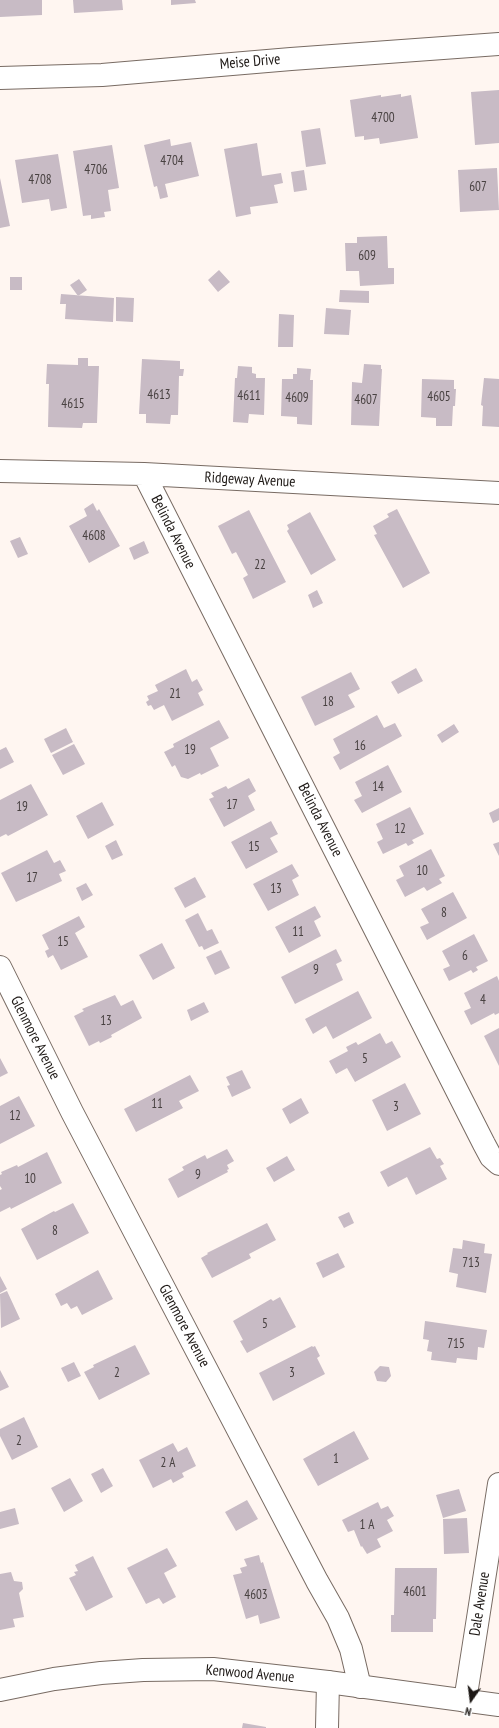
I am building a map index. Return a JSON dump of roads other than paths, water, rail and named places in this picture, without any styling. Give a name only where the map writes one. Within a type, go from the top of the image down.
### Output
[{"type":"street","name":"Meise Drive","points":[[0,78],[102,75],[291,59],[499,44]]},
{"type":"street","name":"Ridgeway Avenue","points":[[0,471],[144,474],[499,493]]},
{"type":"street","name":"Belinda Avenue","points":[[144,474],[484,1144],[492,1157],[499,1164]]},
{"type":"street","name":"Glenmore Avenue","points":[[0,967],[72,1112],[317,1581],[338,1618],[351,1649],[360,1687]]},
{"type":"street","name":"Dale Avenue","points":[[465,1701],[499,1484]]},
{"type":"street","name":"Kenwood Avenue","points":[[0,1690],[101,1673],[213,1669],[328,1682],[499,1705]]},
{"type":"street","points":[[327,1728],[328,1682]]}]
